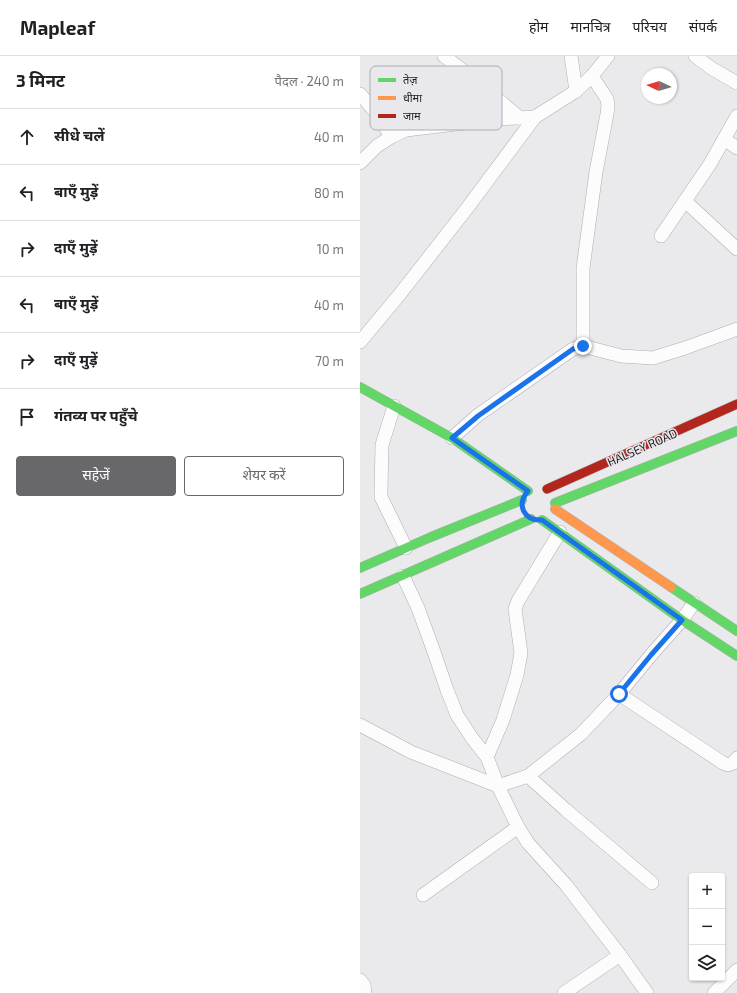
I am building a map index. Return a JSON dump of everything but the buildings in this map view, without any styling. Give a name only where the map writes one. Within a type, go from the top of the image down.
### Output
[{"type":"street","points":[[446,56],[458,66]]},
{"type":"street","points":[[571,56],[576,91]]},
{"type":"street","points":[[360,342],[405,288],[468,207],[535,117],[576,91],[592,76],[608,56]]},
{"type":"street","points":[[696,56],[711,68],[737,83]]},
{"type":"street","points":[[583,346],[583,268],[596,172],[608,106],[607,99],[592,76]]},
{"type":"street","points":[[360,94],[370,106]]},
{"type":"street","points":[[502,103],[520,118]]},
{"type":"street","points":[[661,236],[710,164],[737,116]]},
{"type":"street","points":[[502,119],[535,117]]},
{"type":"street","points":[[387,130],[391,136]]},
{"type":"street","points":[[360,163],[377,146],[391,136],[406,130]]},
{"type":"street","points":[[724,139],[737,148]]},
{"type":"street","points":[[685,201],[737,249]]},
{"type":"street","points":[[452,438],[484,411],[573,349],[583,346],[620,356],[653,358],[737,329]]},
{"type":"street","points":[[360,387],[452,438],[528,491]]},
{"type":"street","name":"HALSEY ROAD","points":[[547,489],[728,411],[737,404]]},
{"type":"street","points":[[394,406],[382,445],[380,489],[381,497],[406,548]]},
{"type":"street","points":[[555,506],[736,429]]},
{"type":"street","points":[[542,487],[547,489],[554,497],[555,506],[552,514],[548,518],[537,521],[531,519],[523,511],[522,500],[528,491],[532,488],[542,487]]},
{"type":"street","points":[[360,568],[522,500]]},
{"type":"street","points":[[555,506],[694,603],[732,638],[737,656]]},
{"type":"street","points":[[360,594],[531,519]]},
{"type":"street","points":[[542,520],[682,620],[732,638]]},
{"type":"street","points":[[487,757],[503,720],[517,675],[521,652],[515,609],[518,601],[560,532]]},
{"type":"street","points":[[403,576],[418,608],[457,715],[487,757],[498,786],[518,826],[528,842],[566,885],[647,993]]},
{"type":"street","points":[[360,725],[411,752],[498,786],[528,776],[581,734],[619,694],[682,620],[694,603]]},
{"type":"street","points":[[619,694],[723,763],[728,765],[733,763],[737,758]]},
{"type":"street","points":[[528,776],[652,883]]},
{"type":"street","points":[[423,895],[518,826]]},
{"type":"street","points":[[564,993],[620,955]]},
{"type":"street","points":[[714,993],[737,970]]},
{"type":"street","points":[[360,980],[364,985],[365,993]]},
{"type":"traffic: fast","points":[[360,387],[452,438],[528,491]]},
{"type":"traffic: fast","points":[[555,503],[737,431]]},
{"type":"traffic: fast","points":[[360,568],[522,500]]},
{"type":"traffic: fast","points":[[360,594],[531,519]]},
{"type":"traffic: fast","points":[[542,520],[682,620],[737,656]]},
{"type":"traffic: fast","points":[[671,587],[737,631]]},
{"type":"traffic: slow","points":[[555,509],[671,587]]},
{"type":"traffic: jam","points":[[547,489],[737,404]]},
{"type":"route","points":[[583,346],[573,349],[478,416],[452,438],[528,491],[522,500],[523,511],[527,516],[537,521],[542,520],[682,620],[619,694]]}]
